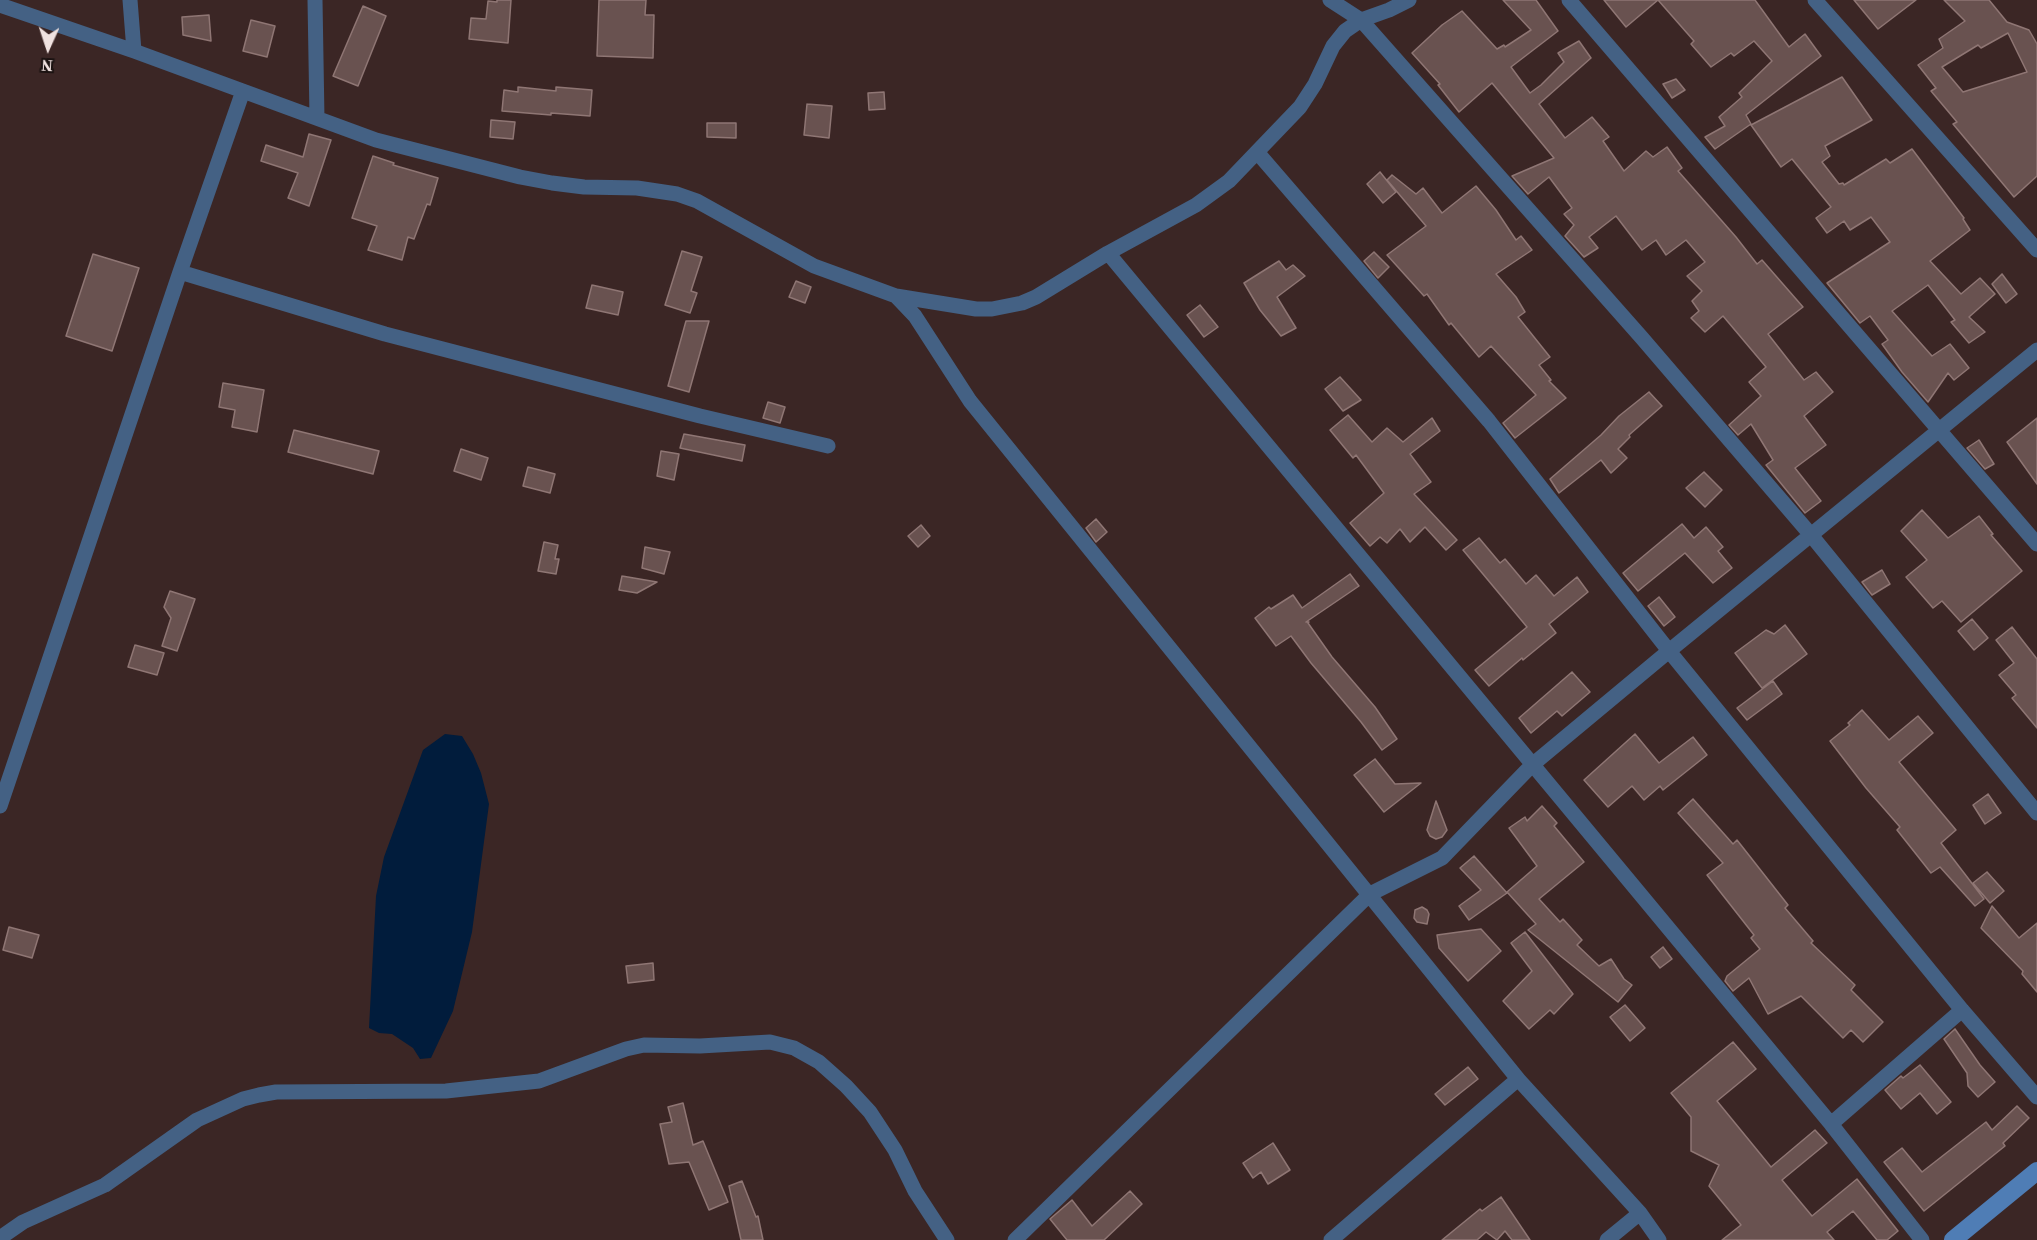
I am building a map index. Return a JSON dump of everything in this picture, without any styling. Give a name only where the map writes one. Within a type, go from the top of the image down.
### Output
[{"type":"street","points":[[130,0],[134,51]]},
{"type":"street","points":[[315,0],[317,118]]},
{"type":"street","points":[[1330,0],[1361,20],[1642,338],[1811,535],[2037,813]]},
{"type":"street","points":[[0,4],[376,140],[520,177],[584,187],[637,188],[677,194],[697,201],[814,266],[896,296],[976,309],[1007,307],[1036,297],[1108,253],[1213,194],[1257,152],[1308,95],[1338,38],[1361,20],[1409,0]]},
{"type":"street","points":[[1569,0],[2037,544]]},
{"type":"street","points":[[1815,0],[2037,250]]},
{"type":"street","points":[[0,806],[243,91]]},
{"type":"street","points":[[1257,152],[1489,421],[1669,651],[1962,1010],[2037,1097]]},
{"type":"street","points":[[1108,253],[1832,1124],[1922,1240]]},
{"type":"street","points":[[180,272],[385,334],[700,416],[828,446]]},
{"type":"street","points":[[896,296],[915,316],[970,400],[1518,1079],[1640,1213],[1659,1240]]},
{"type":"street","points":[[1015,1240],[1370,894],[1442,858],[1532,765],[2037,350]]},
{"type":"street","points":[[1832,1124],[1962,1010]]},
{"type":"street","points":[[0,1238],[23,1222],[105,1185],[197,1120],[243,1099],[276,1092],[446,1092],[539,1081],[626,1049],[644,1045],[700,1046],[770,1042],[794,1048],[819,1062],[870,1112],[895,1150],[915,1191],[947,1240]]},
{"type":"street","points":[[1331,1240],[1518,1079]]},
{"type":"street","points":[[1953,1240],[2037,1171]]},
{"type":"street","points":[[1607,1240],[1640,1213]]},
{"type":"water","points":[[445,734],[462,736],[481,773],[489,804],[472,932],[453,1011],[431,1058],[420,1059],[413,1048],[392,1034],[379,1033],[369,1028],[376,896],[384,857],[423,750]]},
{"type":"building","points":[[497,0],[511,0],[508,43],[469,39],[471,18],[486,19],[488,1],[497,2]]},
{"type":"building","points":[[599,0],[646,0],[645,15],[654,15],[653,58],[597,56]]},
{"type":"building","points":[[1503,0],[1536,0],[1558,31],[1511,67],[1530,93],[1564,62],[1558,53],[1579,41],[1591,58],[1539,104],[1565,138],[1592,117],[1609,137],[1603,141],[1624,171],[1646,151],[1653,157],[1667,147],[1682,168],[1678,171],[1757,264],[1762,260],[1803,307],[1768,334],[1804,380],[1816,372],[1833,392],[1804,416],[1826,445],[1795,468],[1821,501],[1805,513],[1766,465],[1773,460],[1751,424],[1738,435],[1729,425],[1761,396],[1749,382],[1766,367],[1723,316],[1705,332],[1691,318],[1699,311],[1692,301],[1702,291],[1687,276],[1705,262],[1686,240],[1666,255],[1656,240],[1642,250],[1616,216],[1589,237],[1598,248],[1584,257],[1565,236],[1574,225],[1564,214],[1572,208],[1549,177],[1528,194],[1512,176],[1554,158],[1492,83],[1459,112],[1438,85],[1440,84],[1412,53],[1442,25],[1462,11],[1497,49],[1504,45],[1505,47],[1531,30]]},
{"type":"building","points":[[1604,0],[1658,0],[1626,27]]},
{"type":"building","points":[[1658,0],[1755,0],[1789,47],[1805,34],[1821,56],[1746,115],[1751,124],[1715,149],[1705,137],[1725,126],[1719,117],[1742,97],[1739,93],[1772,61],[1754,41],[1734,56],[1731,53],[1711,67],[1691,44],[1694,41]]},
{"type":"building","points":[[1854,0],[1916,0],[1878,29]]},
{"type":"building","points":[[1944,0],[1989,0],[2007,22],[2029,30],[2037,44],[2037,176],[2014,197],[1953,124],[1957,122],[1931,91],[1936,88],[1918,65],[1943,48],[1939,39],[1965,21]],"holes":[[[2008,33],[2027,72],[1963,92],[1942,67],[1978,45],[1981,48]]]},
{"type":"building","points":[[363,6],[386,16],[358,86],[333,76]]},
{"type":"building","points":[[209,15],[211,41],[183,35],[182,17]]},
{"type":"building","points":[[251,20],[275,26],[267,57],[243,51]]},
{"type":"building","points":[[1842,77],[1872,120],[1825,146],[1830,156],[1822,162],[1839,184],[1844,185],[1886,159],[1890,163],[1912,149],[1964,218],[1970,230],[1930,261],[1961,294],[1980,278],[1995,294],[1969,317],[1985,332],[1969,343],[1951,322],[1955,320],[1928,285],[1892,311],[1932,356],[1950,344],[1969,368],[1954,380],[1948,373],[1928,402],[1882,344],[1888,340],[1870,316],[1860,323],[1827,283],[1890,242],[1871,217],[1850,230],[1844,221],[1827,233],[1816,218],[1831,207],[1792,159],[1781,167],[1751,125]]},
{"type":"building","points":[[1676,79],[1685,90],[1672,98],[1663,84]]},
{"type":"building","points":[[518,87],[556,91],[556,87],[592,90],[590,116],[502,111],[504,90],[518,92]]},
{"type":"building","points":[[884,92],[885,109],[869,110],[868,93]]},
{"type":"building","points":[[807,104],[832,106],[829,138],[804,135]]},
{"type":"building","points":[[491,120],[515,122],[513,139],[490,137]]},
{"type":"building","points":[[707,123],[736,123],[736,138],[707,137]]},
{"type":"building","points":[[309,134],[331,140],[309,206],[288,198],[298,173],[261,161],[266,145],[303,157]]},
{"type":"building","points":[[373,156],[394,163],[393,165],[438,178],[430,205],[427,204],[414,239],[408,237],[402,260],[368,250],[377,226],[352,218]]},
{"type":"building","points":[[1380,172],[1396,192],[1383,203],[1367,184]]},
{"type":"building","points":[[1392,175],[1416,194],[1423,188],[1442,213],[1476,186],[1516,240],[1521,236],[1532,250],[1496,274],[1516,297],[1525,312],[1518,317],[1550,357],[1539,365],[1551,380],[1549,381],[1566,398],[1515,438],[1503,423],[1536,395],[1491,346],[1479,357],[1451,323],[1449,325],[1427,294],[1424,296],[1387,255],[1426,226],[1387,180]]},
{"type":"building","points":[[682,251],[702,257],[691,291],[697,293],[690,313],[665,305]]},
{"type":"building","points":[[1374,252],[1389,267],[1378,278],[1364,261]]},
{"type":"building","points":[[93,254],[139,268],[112,351],[66,336]]},
{"type":"building","points":[[1279,261],[1286,270],[1293,265],[1305,276],[1277,297],[1296,328],[1281,336],[1260,310],[1244,283]]},
{"type":"building","points":[[2002,274],[2017,294],[2006,303],[1992,284]]},
{"type":"building","points":[[796,281],[811,287],[805,303],[789,297]]},
{"type":"building","points":[[592,285],[623,292],[618,315],[586,308]]},
{"type":"building","points":[[1200,305],[1218,327],[1204,337],[1187,315]]},
{"type":"building","points":[[686,321],[709,321],[689,392],[668,386]]},
{"type":"building","points":[[1340,377],[1361,400],[1343,411],[1325,389]]},
{"type":"building","points":[[223,383],[264,390],[257,432],[232,427],[235,410],[219,407]]},
{"type":"building","points":[[1649,392],[1662,406],[1629,435],[1630,437],[1618,449],[1627,458],[1611,473],[1601,460],[1559,493],[1550,479]]},
{"type":"building","points":[[768,402],[785,407],[780,423],[763,418]]},
{"type":"building","points":[[1348,415],[1372,442],[1387,428],[1403,442],[1432,418],[1440,431],[1410,454],[1431,482],[1414,494],[1457,540],[1446,550],[1425,527],[1410,542],[1400,529],[1387,543],[1380,537],[1370,546],[1350,523],[1384,493],[1356,455],[1353,458],[1330,430]]},
{"type":"building","points":[[2037,418],[2037,484],[2007,442]]},
{"type":"building","points":[[294,430],[379,451],[373,474],[288,452]]},
{"type":"building","points":[[684,434],[745,445],[742,461],[680,448]]},
{"type":"building","points":[[1979,440],[1994,464],[1985,469],[1967,448]]},
{"type":"building","points":[[461,449],[488,458],[481,480],[454,471]]},
{"type":"building","points":[[661,451],[679,454],[674,480],[657,476]]},
{"type":"building","points":[[528,467],[555,474],[550,493],[523,486]]},
{"type":"building","points":[[1704,472],[1722,490],[1705,507],[1686,488]]},
{"type":"building","points":[[1922,510],[1948,538],[1979,516],[1993,534],[1991,535],[2022,571],[1961,622],[1942,601],[1933,608],[1906,577],[1927,560],[1901,531]]},
{"type":"building","points":[[1096,519],[1107,532],[1096,542],[1086,528]]},
{"type":"building","points":[[1682,524],[1694,538],[1706,527],[1723,547],[1718,551],[1732,568],[1713,583],[1685,553],[1638,591],[1623,573]]},
{"type":"building","points":[[921,525],[930,536],[918,547],[908,536]]},
{"type":"building","points":[[1479,538],[1500,563],[1505,559],[1526,584],[1536,575],[1554,596],[1577,577],[1588,592],[1549,624],[1556,633],[1489,686],[1475,670],[1527,627],[1463,550]]},
{"type":"building","points":[[544,542],[558,545],[555,559],[559,559],[556,574],[538,571]]},
{"type":"building","points":[[645,547],[670,552],[664,574],[642,568]]},
{"type":"building","points":[[1882,570],[1890,584],[1872,595],[1862,582]]},
{"type":"building","points":[[1350,574],[1359,586],[1306,622],[1309,622],[1332,657],[1375,707],[1397,739],[1382,750],[1291,636],[1276,646],[1255,618],[1269,607],[1271,609],[1293,595],[1302,608]]},
{"type":"building","points":[[622,576],[657,582],[637,593],[619,590]]},
{"type":"building","points":[[170,591],[195,599],[177,651],[162,646],[171,618],[164,607]]},
{"type":"building","points":[[1659,597],[1675,617],[1664,626],[1648,606]]},
{"type":"building","points":[[1972,619],[1988,638],[1974,650],[1958,631]]},
{"type":"building","points":[[1785,625],[1807,654],[1762,688],[1735,653],[1766,630],[1774,634]]},
{"type":"building","points":[[2012,627],[2037,659],[2037,728],[2012,698],[2016,695],[1999,675],[2014,663],[1996,640]]},
{"type":"building","points":[[135,645],[164,653],[157,675],[128,667]]},
{"type":"building","points":[[1572,672],[1590,692],[1562,716],[1557,711],[1531,733],[1519,718]]},
{"type":"building","points":[[1773,681],[1782,694],[1747,720],[1737,708]]},
{"type":"building","points":[[1862,710],[1889,740],[1918,716],[1933,733],[1899,762],[1956,830],[1941,843],[1984,899],[1975,906],[1940,867],[1931,873],[1897,830],[1900,827],[1830,741],[1850,725],[1848,723]]},
{"type":"building","points":[[1635,734],[1659,763],[1693,737],[1707,755],[1663,790],[1660,786],[1644,800],[1632,786],[1608,807],[1584,780]]},
{"type":"building","points":[[1375,759],[1395,784],[1421,783],[1384,812],[1354,775]]},
{"type":"building","points":[[1988,794],[2001,813],[1985,824],[1973,805]]},
{"type":"building","points":[[1693,799],[1733,844],[1737,840],[1788,905],[1785,908],[1813,941],[1811,943],[1855,985],[1851,990],[1883,1022],[1863,1042],[1851,1030],[1843,1038],[1801,996],[1768,1014],[1749,978],[1733,991],[1725,981],[1727,976],[1760,949],[1751,938],[1754,935],[1707,875],[1723,863],[1678,813]]},
{"type":"building","points":[[1436,801],[1447,830],[1442,837],[1436,839],[1430,836],[1427,830]]},
{"type":"building","points":[[1542,806],[1557,823],[1554,826],[1584,862],[1539,899],[1560,922],[1563,919],[1582,940],[1577,945],[1599,966],[1611,959],[1624,979],[1632,985],[1618,1002],[1528,930],[1536,924],[1507,892],[1537,866],[1509,828],[1525,817],[1527,821]]},
{"type":"building","points":[[1474,856],[1507,893],[1469,920],[1459,906],[1481,890],[1460,868]]},
{"type":"building","points":[[1987,872],[2004,891],[1990,903],[1973,883]]},
{"type":"building","points":[[1992,906],[2019,938],[2037,923],[2037,992],[2022,974],[2023,971],[1981,928]]},
{"type":"building","points":[[1422,907],[1429,914],[1427,924],[1417,922],[1414,918],[1415,910]]},
{"type":"building","points":[[9,927],[39,935],[32,958],[3,950]]},
{"type":"building","points":[[1481,929],[1501,951],[1468,981],[1439,948],[1437,935]]},
{"type":"building","points":[[1525,932],[1573,994],[1554,1014],[1550,1010],[1529,1029],[1503,1001],[1532,971],[1511,943]]},
{"type":"building","points":[[1663,947],[1672,959],[1660,968],[1651,957]]},
{"type":"building","points":[[653,963],[654,980],[628,983],[626,966]]},
{"type":"building","points":[[1625,1005],[1645,1028],[1630,1041],[1610,1017]]},
{"type":"building","points":[[1955,1029],[1995,1082],[1978,1097],[1968,1086],[1967,1073],[1944,1039]]},
{"type":"building","points":[[1733,1042],[1756,1069],[1717,1101],[1771,1167],[1815,1130],[1827,1143],[1782,1180],[1812,1216],[1857,1179],[1898,1231],[1887,1240],[1877,1240],[1853,1211],[1827,1232],[1834,1240],[1722,1240],[1741,1225],[1709,1186],[1719,1165],[1691,1151],[1691,1117],[1671,1093]]},
{"type":"building","points":[[1920,1065],[1951,1102],[1937,1114],[1920,1093],[1901,1109],[1885,1090],[1901,1076],[1903,1078]]},
{"type":"building","points":[[1468,1067],[1478,1079],[1445,1105],[1435,1094]]},
{"type":"building","points":[[683,1103],[693,1145],[703,1141],[728,1202],[709,1210],[689,1162],[669,1164],[660,1124],[672,1122],[668,1107]]},
{"type":"building","points":[[2017,1106],[2029,1118],[2003,1143],[2005,1146],[1924,1211],[1884,1162],[1902,1148],[1922,1172],[1986,1122],[1992,1130]]},
{"type":"building","points":[[1273,1143],[1290,1170],[1268,1184],[1261,1172],[1253,1178],[1243,1163]]},
{"type":"building","points":[[742,1181],[756,1217],[758,1216],[763,1240],[741,1240],[729,1186]]},
{"type":"building","points":[[1130,1191],[1142,1204],[1104,1240],[1067,1240],[1050,1219],[1072,1200],[1092,1226]]},
{"type":"building","points":[[1501,1197],[1530,1240],[1512,1240],[1505,1231],[1497,1240],[1486,1232],[1477,1240],[1442,1240],[1480,1209],[1482,1211]]}]
